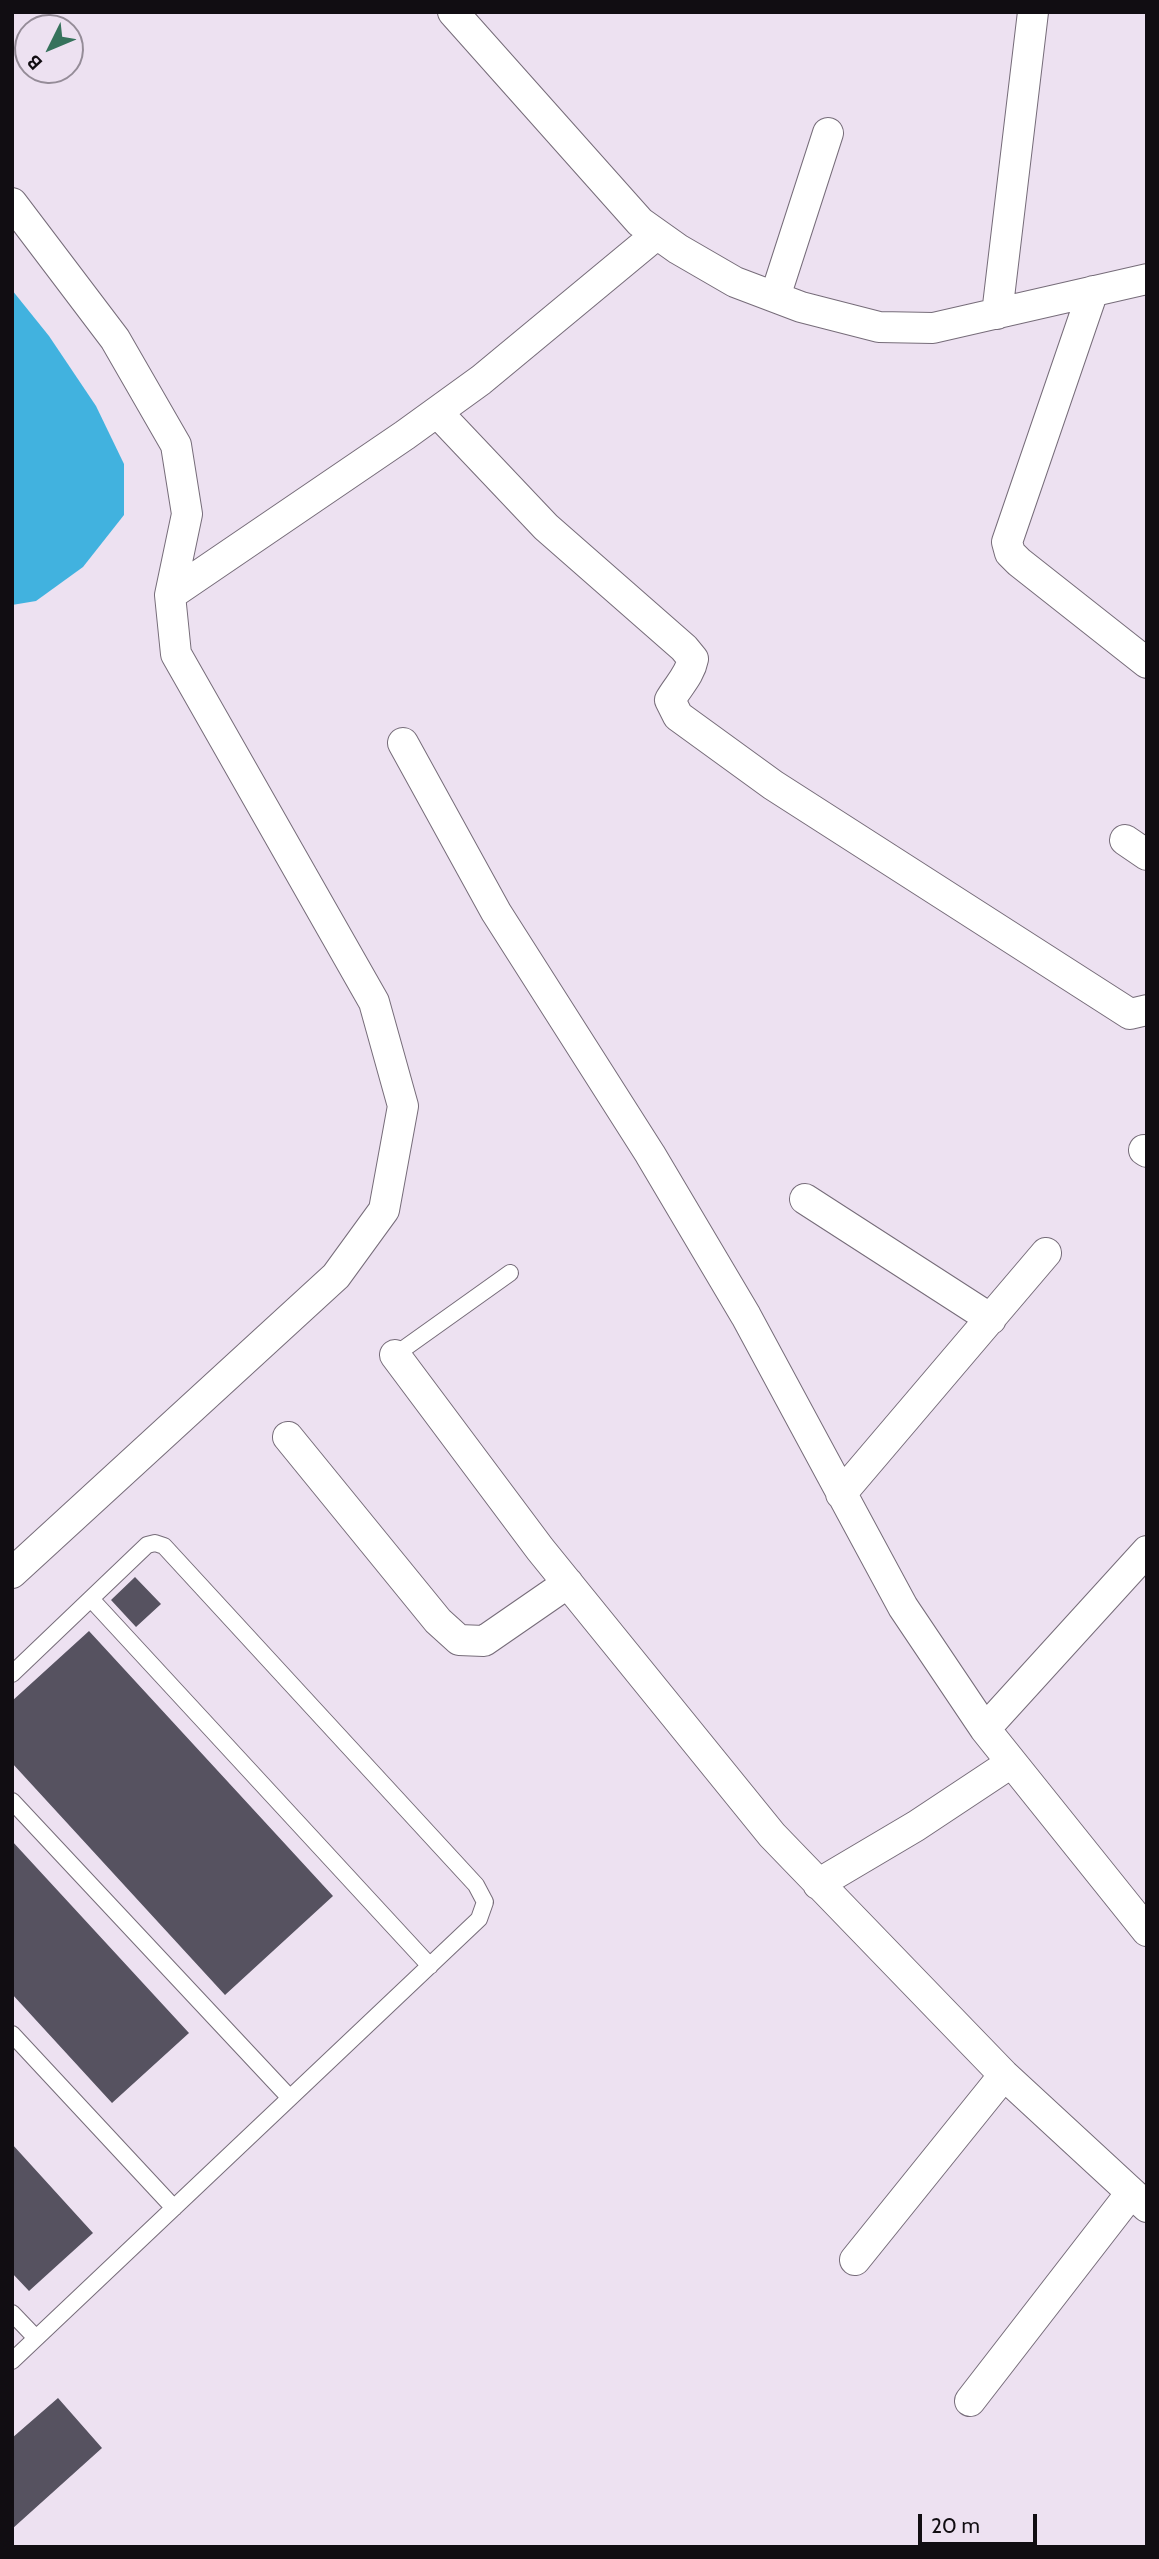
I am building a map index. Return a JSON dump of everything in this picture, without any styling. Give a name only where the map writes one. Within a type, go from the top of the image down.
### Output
[{"type":"street","points":[[453,12],[617,197],[656,235],[735,282],[802,307],[879,327],[933,328],[1147,279]]},
{"type":"street","points":[[997,314],[1034,12]]},
{"type":"street","points":[[775,297],[828,133]]},
{"type":"street","points":[[12,203],[115,339],[176,445],[187,514],[170,595],[176,654],[374,1002],[403,1107],[384,1210],[336,1276],[12,1573]]},
{"type":"street","points":[[170,595],[481,380],[656,235]]},
{"type":"street","points":[[1093,291],[1007,542],[1010,553],[1019,562],[1147,663]]},
{"type":"street","points":[[437,412],[546,527],[684,648],[693,659],[690,670],[670,700],[678,716],[773,785],[1130,1014],[1147,1010]]},
{"type":"street","points":[[403,743],[496,912],[650,1154],[746,1316],[903,1607],[985,1729],[1147,1931]]},
{"type":"street","points":[[805,1199],[991,1319]]},
{"type":"street","points":[[841,1494],[1046,1253]]},
{"type":"street","points":[[395,1355],[568,1583],[772,1835],[1004,2075],[1139,2200],[970,2401]]},
{"type":"street","points":[[288,1437],[438,1621],[459,1640],[484,1641],[568,1583]]},
{"type":"street","points":[[985,1729],[1147,1551]]},
{"type":"street","points":[[818,1884],[916,1826],[1011,1763]]},
{"type":"street","points":[[855,2260],[1004,2075]]},
{"type":"lane","points":[[395,1355],[510,1273]]},
{"type":"lane","points":[[12,1674],[147,1545],[155,1543],[164,1546],[476,1885],[485,1902],[479,1919],[12,2361]]},
{"type":"lane","points":[[91,1599],[430,1966]]},
{"type":"lane","points":[[12,1801],[290,2098]]},
{"type":"lane","points":[[12,2034],[174,2208]]},
{"type":"lane","points":[[12,2313],[36,2339]]},
{"type":"water","points":[[12,290],[49,336],[96,406],[124,464],[124,515],[83,567],[36,601],[12,605]]},
{"type":"building","points":[[135,1577],[161,1604],[136,1627],[111,1600]]},
{"type":"building","points":[[89,1631],[333,1896],[225,1995],[12,1763],[12,1701]]},
{"type":"building","points":[[12,1841],[189,2033],[112,2103],[12,1994]]},
{"type":"building","points":[[12,2144],[93,2233],[29,2291],[12,2273]]},
{"type":"building","points":[[58,2398],[102,2448],[12,2529],[12,2438]]}]
